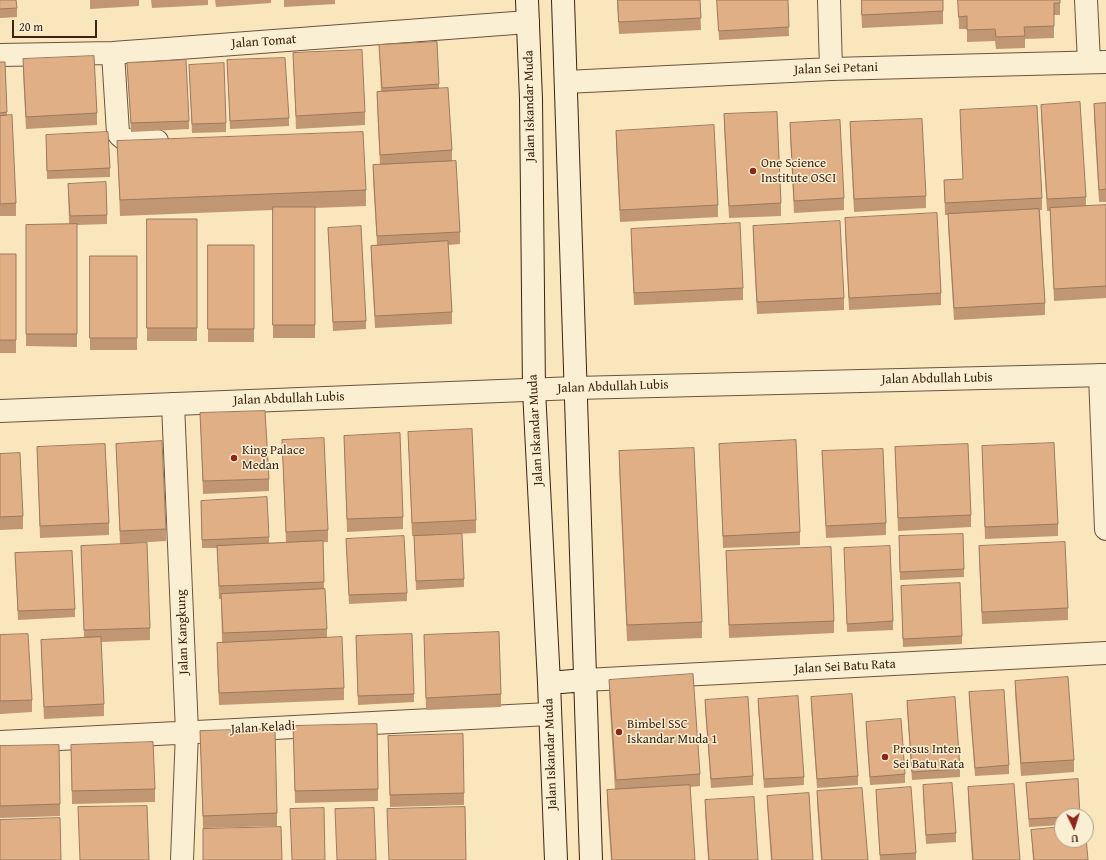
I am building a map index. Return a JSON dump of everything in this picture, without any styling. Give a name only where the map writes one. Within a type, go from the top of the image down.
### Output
[{"type":"street","name":"Jalan Iskandar Muda","points":[[527,0],[531,99],[534,390],[549,683],[549,714],[556,860]]},
{"type":"street","points":[[563,0],[574,388],[591,860]]},
{"type":"street","points":[[829,0],[831,68]]},
{"type":"street","points":[[1086,0],[1097,62]]},
{"type":"street","name":"Jalan Tomat","points":[[0,55],[113,53],[528,22]]},
{"type":"street","points":[[113,53],[118,134],[121,138],[128,141],[176,140]]},
{"type":"street","name":"Jalan Sei Petani","points":[[566,82],[831,68],[1097,62]]},
{"type":"street","points":[[1103,375],[1106,529]]},
{"type":"street","name":"Jalan Abdullah Lubis","points":[[0,411],[574,388],[1103,375]]},
{"type":"street","name":"Jalan Kangkung","points":[[173,404],[187,732],[182,860]]},
{"type":"street","name":"Jalan Sei Batu Rata","points":[[549,683],[1106,653]]},
{"type":"street","name":"Jalan Keladi","points":[[0,742],[549,714]]},
{"type":"building","points":[[0,0],[16,0],[17,8],[0,9]]},
{"type":"building","points":[[618,0],[700,0],[701,18],[619,22]]},
{"type":"building","points":[[717,0],[788,0],[789,27],[719,31]]},
{"type":"building","points":[[862,0],[943,0],[943,11],[862,15]]},
{"type":"building","points":[[958,0],[1060,0],[1060,3],[1054,3],[1054,26],[1024,27],[1025,36],[996,37],[995,29],[967,30],[967,16],[959,17]]},
{"type":"building","points":[[437,42],[439,84],[382,88],[379,45]]},
{"type":"building","points":[[362,50],[365,112],[296,116],[293,53]]},
{"type":"building","points":[[94,56],[97,113],[26,117],[23,59]]},
{"type":"building","points":[[285,58],[289,118],[230,121],[227,60]]},
{"type":"building","points":[[186,60],[189,121],[131,123],[127,63]]},
{"type":"building","points":[[0,62],[5,62],[7,112],[0,113]]},
{"type":"building","points":[[224,63],[226,123],[192,124],[189,65]]},
{"type":"building","points":[[448,88],[452,150],[380,155],[377,92]]},
{"type":"building","points":[[1080,102],[1086,197],[1047,199],[1041,105]]},
{"type":"building","points":[[1106,103],[1106,189],[1099,190],[1094,104]]},
{"type":"building","points":[[1037,106],[1042,198],[945,203],[944,180],[963,179],[960,110]]},
{"type":"building","name":"One Science Institute OSCI","points":[[777,112],[781,203],[729,206],[724,114]]},
{"type":"building","points":[[12,115],[16,203],[0,204],[0,116]]},
{"type":"building","points":[[922,119],[926,196],[854,199],[850,122]]},
{"type":"building","points":[[840,120],[844,198],[794,201],[790,123]]},
{"type":"building","points":[[714,125],[718,205],[620,210],[616,131]]},
{"type":"building","points":[[108,132],[110,168],[47,171],[46,135]]},
{"type":"building","points":[[363,132],[366,190],[120,200],[117,141]]},
{"type":"building","points":[[456,161],[460,232],[377,236],[373,165]]},
{"type":"building","points":[[106,182],[107,215],[70,216],[68,184]]},
{"type":"building","points":[[1106,205],[1106,286],[1054,289],[1050,208]]},
{"type":"building","points":[[273,207],[315,207],[315,325],[273,325]]},
{"type":"building","points":[[1039,209],[1045,303],[954,308],[948,214]]},
{"type":"building","points":[[937,213],[941,293],[849,298],[845,218]]},
{"type":"building","points":[[147,219],[197,219],[197,328],[147,328]]},
{"type":"building","points":[[840,221],[844,298],[757,302],[753,226]]},
{"type":"building","points":[[740,223],[743,288],[634,293],[631,229]]},
{"type":"building","points":[[77,224],[77,334],[26,334],[26,225]]},
{"type":"building","points":[[361,226],[366,321],[333,322],[328,228]]},
{"type":"building","points":[[448,241],[452,312],[375,316],[371,246]]},
{"type":"building","points":[[208,245],[254,245],[254,329],[208,329]]},
{"type":"building","points":[[0,254],[16,254],[16,340],[0,340]]},
{"type":"building","points":[[90,256],[137,256],[137,338],[90,338]]},
{"type":"building","name":"King Palace Medan","points":[[265,411],[269,479],[203,481],[200,413]]},
{"type":"building","points":[[472,429],[476,520],[412,523],[408,432]]},
{"type":"building","points":[[400,433],[403,517],[347,519],[344,436]]},
{"type":"building","points":[[324,438],[328,530],[286,532],[282,440]]},
{"type":"building","points":[[796,440],[800,532],[723,536],[719,444]]},
{"type":"building","points":[[162,441],[166,529],[120,531],[116,444]]},
{"type":"building","points":[[1054,443],[1058,524],[985,527],[982,446]]},
{"type":"building","points":[[105,444],[109,523],[40,526],[37,447]]},
{"type":"building","points":[[968,444],[971,515],[898,518],[895,447]]},
{"type":"building","points":[[694,448],[702,622],[627,625],[619,451]]},
{"type":"building","points":[[883,449],[886,523],[826,526],[822,451]]},
{"type":"building","points":[[20,453],[23,516],[0,517],[0,454]]},
{"type":"building","points":[[267,497],[269,537],[202,540],[201,501]]},
{"type":"building","points":[[462,534],[464,579],[416,581],[414,536]]},
{"type":"building","points":[[963,534],[964,569],[900,572],[899,536]]},
{"type":"building","points":[[404,536],[407,593],[349,595],[346,539]]},
{"type":"building","points":[[323,541],[324,582],[219,586],[217,546]]},
{"type":"building","points":[[1065,542],[1068,608],[982,612],[979,546]]},
{"type":"building","points":[[147,543],[150,628],[84,630],[81,546]]},
{"type":"building","points":[[890,546],[893,621],[847,624],[844,548]]},
{"type":"building","points":[[831,547],[834,621],[729,625],[726,551]]},
{"type":"building","points":[[72,551],[75,609],[18,611],[15,553]]},
{"type":"building","points":[[960,583],[962,636],[903,639],[901,586]]},
{"type":"building","points":[[325,589],[327,629],[223,633],[221,594]]},
{"type":"building","points":[[499,632],[501,694],[426,698],[424,635]]},
{"type":"building","points":[[28,634],[32,700],[0,701],[0,635]]},
{"type":"building","points":[[412,634],[414,694],[358,696],[356,636]]},
{"type":"building","points":[[101,637],[104,704],[44,707],[41,640]]},
{"type":"building","points":[[342,637],[344,688],[219,693],[217,643]]},
{"type":"building","points":[[693,674],[700,774],[616,780],[609,680]]},
{"type":"building","points":[[1068,677],[1074,760],[1021,763],[1015,681]]},
{"type":"building","points":[[1004,690],[1009,765],[975,768],[969,692]]},
{"type":"building","points":[[852,694],[858,776],[817,779],[811,697]]},
{"type":"building","points":[[798,696],[804,777],[764,779],[758,699]]},
{"type":"building","points":[[748,697],[753,776],[711,779],[705,700]]},
{"type":"building","points":[[955,697],[960,769],[912,772],[907,701]]},
{"type":"building","name":"Prosus Inten Sei Batu Rata","points":[[901,719],[905,774],[870,777],[866,722]]},
{"type":"building","points":[[377,724],[378,789],[295,791],[293,726]]},
{"type":"building","points":[[275,729],[277,813],[203,816],[200,731]]},
{"type":"building","points":[[463,734],[464,793],[390,795],[388,736]]},
{"type":"building","points":[[153,742],[155,789],[72,791],[71,745]]},
{"type":"building","points":[[59,745],[60,804],[0,806],[0,746]]},
{"type":"building","points":[[1078,779],[1080,808],[1054,808],[1054,817],[1029,819],[1026,783]]},
{"type":"building","points":[[952,783],[956,833],[926,835],[923,785]]},
{"type":"building","points":[[1014,784],[1020,860],[973,860],[968,787]]},
{"type":"building","points":[[690,785],[695,860],[612,860],[607,790]]},
{"type":"building","points":[[911,787],[916,853],[880,855],[876,790]]},
{"type":"building","points":[[862,788],[868,860],[822,860],[817,791]]},
{"type":"building","points":[[809,793],[813,860],[772,860],[767,796]]},
{"type":"building","points":[[754,797],[758,860],[709,860],[705,800]]},
{"type":"building","points":[[147,806],[149,860],[80,860],[78,807]]},
{"type":"building","points":[[465,807],[466,860],[389,860],[387,809]]},
{"type":"building","points":[[324,808],[325,860],[292,860],[290,809]]},
{"type":"building","points":[[374,808],[376,860],[337,860],[335,809]]},
{"type":"building","points":[[60,818],[61,860],[0,860],[0,820]]},
{"type":"building","points":[[281,827],[282,860],[203,860],[203,829]]},
{"type":"building","points":[[1054,828],[1054,848],[1087,848],[1088,860],[1034,860],[1031,830]]},
{"type":"place","name":"One Science Institute OSCI","points":[[753,171]]},
{"type":"place","name":"King Palace Medan","points":[[234,458]]},
{"type":"place","name":"Bimbel SSC Iskandar Muda 1","points":[[619,732]]},
{"type":"place","name":"Prosus Inten Sei Batu Rata","points":[[885,757]]}]
